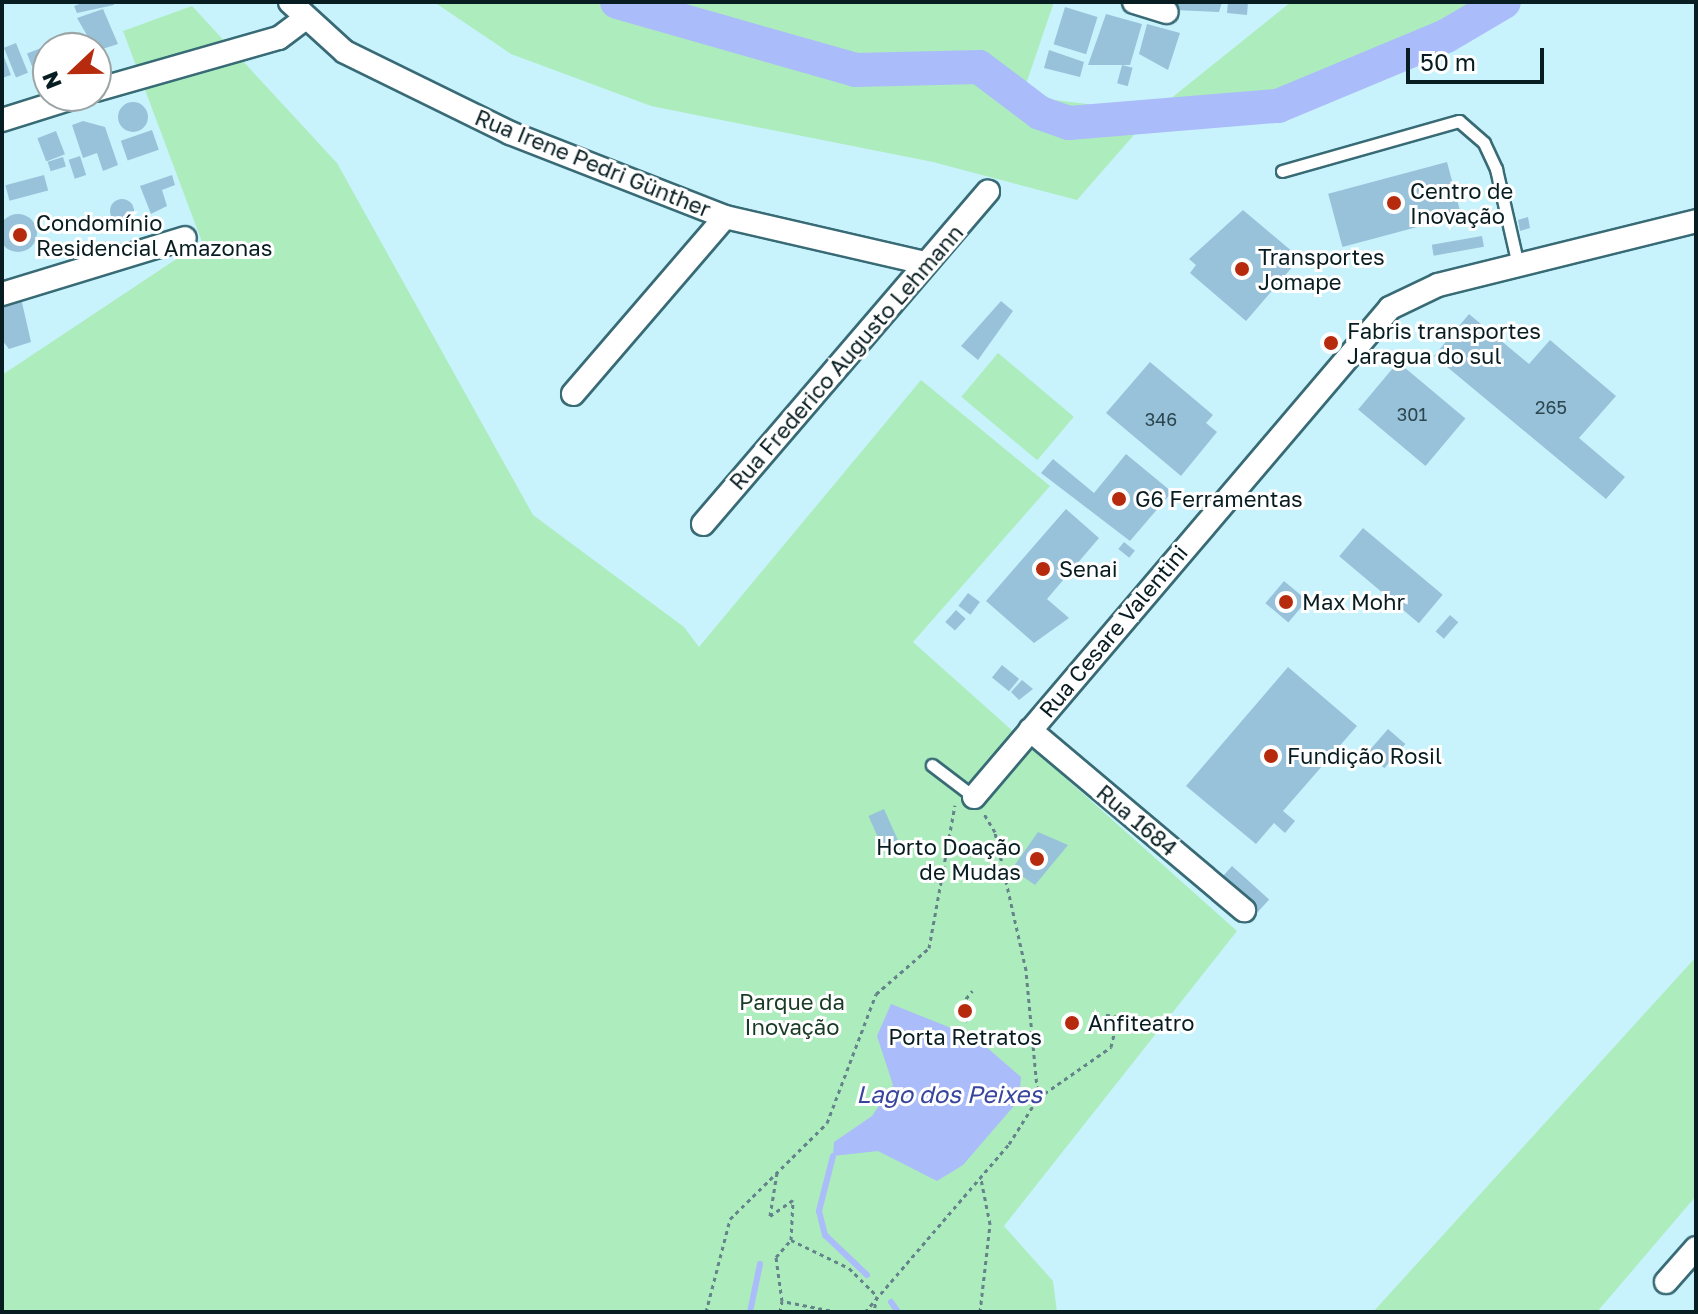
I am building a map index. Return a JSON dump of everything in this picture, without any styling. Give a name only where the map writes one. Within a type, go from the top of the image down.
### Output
[{"type":"street","points":[[1134,2],[1166,12]]},
{"type":"street","points":[[112,85],[279,38],[297,11]]},
{"type":"street","name":"Rua Irene Pedri Günther","points":[[297,11],[345,52],[510,133],[725,217],[925,263]]},
{"type":"street","points":[[2,120],[32,111]]},
{"type":"street","name":"Rua Frederico Augusto Lehmann","points":[[703,524],[988,191]]},
{"type":"street","points":[[573,394],[725,217]]},
{"type":"street","name":"Rua Cesare Valentini","points":[[969,793],[1030,730],[1372,325],[1413,293],[1696,221]]},
{"type":"street","points":[[2,294],[185,238]]},
{"type":"street","name":"Rua 1684","points":[[1030,730],[1244,910]]},
{"type":"street","points":[[1666,1282],[1696,1248]]},
{"type":"lane","points":[[1282,171],[1459,121],[1484,143],[1496,169],[1518,265]]},
{"type":"lane","points":[[932,765],[969,793]]},
{"type":"path","points":[[706,1312],[730,1219],[840,1105],[876,994],[929,948],[955,804],[969,793],[995,832],[1026,970],[1038,1098]]},
{"type":"path","points":[[968,1021],[956,1011],[972,991]]},
{"type":"path","points":[[865,1312],[981,1178],[1038,1098],[1111,1047],[1118,1017],[1102,1014]]},
{"type":"path","points":[[778,1172],[770,1216],[793,1200],[791,1240],[776,1257],[782,1301],[780,1312]]},
{"type":"path","points":[[980,1312],[990,1224],[981,1178]]},
{"type":"path","points":[[791,1240],[816,1246],[877,1296]]},
{"type":"path","points":[[874,1312],[877,1296]]},
{"type":"path","points":[[782,1301],[838,1312]]},
{"type":"green space","points":[[434,2],[1054,2],[1025,87],[1054,100],[1154,112],[1077,200],[933,162],[651,106],[511,54]]},
{"type":"green space","points":[[1291,2],[1504,2],[1446,36],[1278,106],[1154,112]]},
{"type":"green space","name":"Parque da Inovação","points":[[192,6],[337,163],[533,515],[684,627],[699,647],[921,380],[1050,486],[913,642],[1237,931],[1004,1226],[1053,1281],[1057,1312],[2,1312],[2,375],[202,242],[123,31]]},
{"type":"green space","points":[[998,353],[1074,417],[1037,460],[961,397]]},
{"type":"green space","points":[[1696,957],[1696,1196],[1597,1312],[1373,1312]]},
{"type":"water","name":"Lago dos Peixes","points":[[891,1004],[976,1038],[1021,1077],[1019,1100],[963,1165],[937,1181],[878,1151],[833,1156],[834,1142],[872,1116],[893,1085],[877,1036]]},
{"type":"building","points":[[85,2],[113,2],[114,5],[77,13],[74,6]]},
{"type":"building","points":[[1176,2],[1222,2],[1219,12],[1175,10]]},
{"type":"building","points":[[1228,2],[1248,2],[1247,15],[1227,13]]},
{"type":"building","points":[[1065,7],[1098,17],[1086,54],[1054,44]]},
{"type":"building","points":[[103,9],[118,44],[112,46],[112,32],[85,32],[77,18]]},
{"type":"building","points":[[1106,14],[1142,24],[1130,65],[1088,65]]},
{"type":"building","points":[[1147,24],[1180,33],[1168,70],[1139,54]]},
{"type":"building","points":[[16,43],[28,73],[16,78],[4,48]]},
{"type":"building","points":[[1049,50],[1084,62],[1080,77],[1044,68]]},
{"type":"building","points":[[2,52],[11,75],[2,78]]},
{"type":"building","points":[[1122,65],[1133,68],[1128,86],[1117,83]]},
{"type":"building","points":[[133,102],[144,106],[148,117],[144,128],[133,132],[122,128],[118,117],[122,106]]},
{"type":"building","points":[[83,121],[105,127],[118,165],[103,171],[97,153],[83,158],[72,125]]},
{"type":"building","points":[[152,130],[159,150],[128,161],[121,141]]},
{"type":"building","points":[[56,131],[65,154],[46,162],[37,138]]},
{"type":"building","points":[[80,156],[86,175],[75,179],[69,160]]},
{"type":"building","points":[[63,157],[66,167],[51,171],[48,162]]},
{"type":"building","name":"Centro de Inovação","points":[[1447,162],[1461,215],[1342,247],[1328,194]]},
{"type":"building","points":[[44,175],[48,190],[10,201],[5,185]]},
{"type":"building","points":[[172,175],[175,185],[162,190],[167,206],[151,214],[140,186]]},
{"type":"building","points":[[122,199],[131,202],[134,211],[131,220],[122,223],[113,220],[110,211],[113,202]]},
{"type":"building","name":"Transportes Jomape","points":[[1243,210],[1300,258],[1246,321],[1190,273],[1196,265],[1189,259]]},
{"type":"building","name":"Condomínio Residencial Amazonas","points":[[18,214],[31,220],[37,233],[31,246],[18,252],[5,246],[-1,233],[5,220]]},
{"type":"building","points":[[1528,217],[1530,228],[1520,231],[1518,220]]},
{"type":"building","points":[[1482,236],[1484,247],[1434,256],[1432,245]]},
{"type":"building","points":[[21,298],[31,342],[9,349],[2,340],[2,304]]},
{"type":"building","points":[[1001,301],[1013,311],[978,360],[961,346]]},
{"type":"building","points":[[1469,314],[1529,364],[1550,340],[1616,396],[1579,438],[1625,477],[1606,499],[1434,356]]},
{"type":"building","points":[[1150,362],[1213,415],[1206,423],[1217,432],[1181,476],[1106,413]]},
{"type":"building","points":[[1398,362],[1465,419],[1426,466],[1358,409]]},
{"type":"building","name":"G6 Ferramentas","points":[[1126,454],[1172,492],[1130,541],[1041,473],[1053,459],[1094,493]]},
{"type":"building","name":"Senai","points":[[1066,509],[1099,538],[1047,599],[1069,618],[1034,643],[986,601]]},
{"type":"building","points":[[1363,528],[1443,595],[1419,623],[1339,556]]},
{"type":"building","points":[[1124,542],[1135,551],[1129,558],[1118,549]]},
{"type":"building","name":"Max Mohr","points":[[1284,581],[1307,600],[1288,622],[1265,603]]},
{"type":"building","points":[[968,593],[980,602],[970,615],[958,606]]},
{"type":"building","points":[[956,610],[966,619],[955,631],[945,622]]},
{"type":"building","points":[[1450,615],[1458,622],[1444,639],[1436,632]]},
{"type":"building","points":[[1002,665],[1019,679],[1009,691],[992,677]]},
{"type":"building","name":"Fundição Rosil","points":[[1288,667],[1357,726],[1283,811],[1295,821],[1285,833],[1274,823],[1256,844],[1186,786]]},
{"type":"building","points":[[1022,680],[1033,689],[1019,700],[1011,692]]},
{"type":"building","points":[[1388,729],[1405,744],[1384,768],[1367,753]]},
{"type":"building","points":[[884,809],[898,840],[882,847],[868,816]]},
{"type":"building","name":"Horto Doação de Mudas","points":[[1038,832],[1068,845],[1035,885],[1012,869]]},
{"type":"building","points":[[1232,866],[1269,899],[1257,913],[1220,879]]},
{"type":"waterway","points":[[617,2],[855,70],[979,67],[1040,113],[1069,123],[1278,106],[1446,36],[1504,2]]},
{"type":"waterway","points":[[833,1156],[819,1211],[825,1235],[867,1275]]},
{"type":"waterway","points":[[750,1312],[760,1264]]},
{"type":"waterway","points":[[891,1302],[898,1312]]},
{"type":"place","name":"Centro de Inovação","points":[[1394,203]]},
{"type":"place","name":"Condomínio Residencial Amazonas","points":[[20,235]]},
{"type":"place","name":"Transportes Jomape","points":[[1242,269]]},
{"type":"place","name":"Fabris transportes Jaragua do sul","points":[[1331,343]]},
{"type":"place","name":"G6 Ferramentas","points":[[1119,499]]},
{"type":"place","name":"Senai","points":[[1043,569]]},
{"type":"place","name":"Max Mohr","points":[[1286,602]]},
{"type":"place","name":"Fundição Rosil","points":[[1271,756]]},
{"type":"place","name":"Horto Doação de Mudas","points":[[1037,859]]},
{"type":"place","name":"Porta Retratos","points":[[965,1011]]},
{"type":"place","name":"Anfiteatro","points":[[1072,1023]]}]
